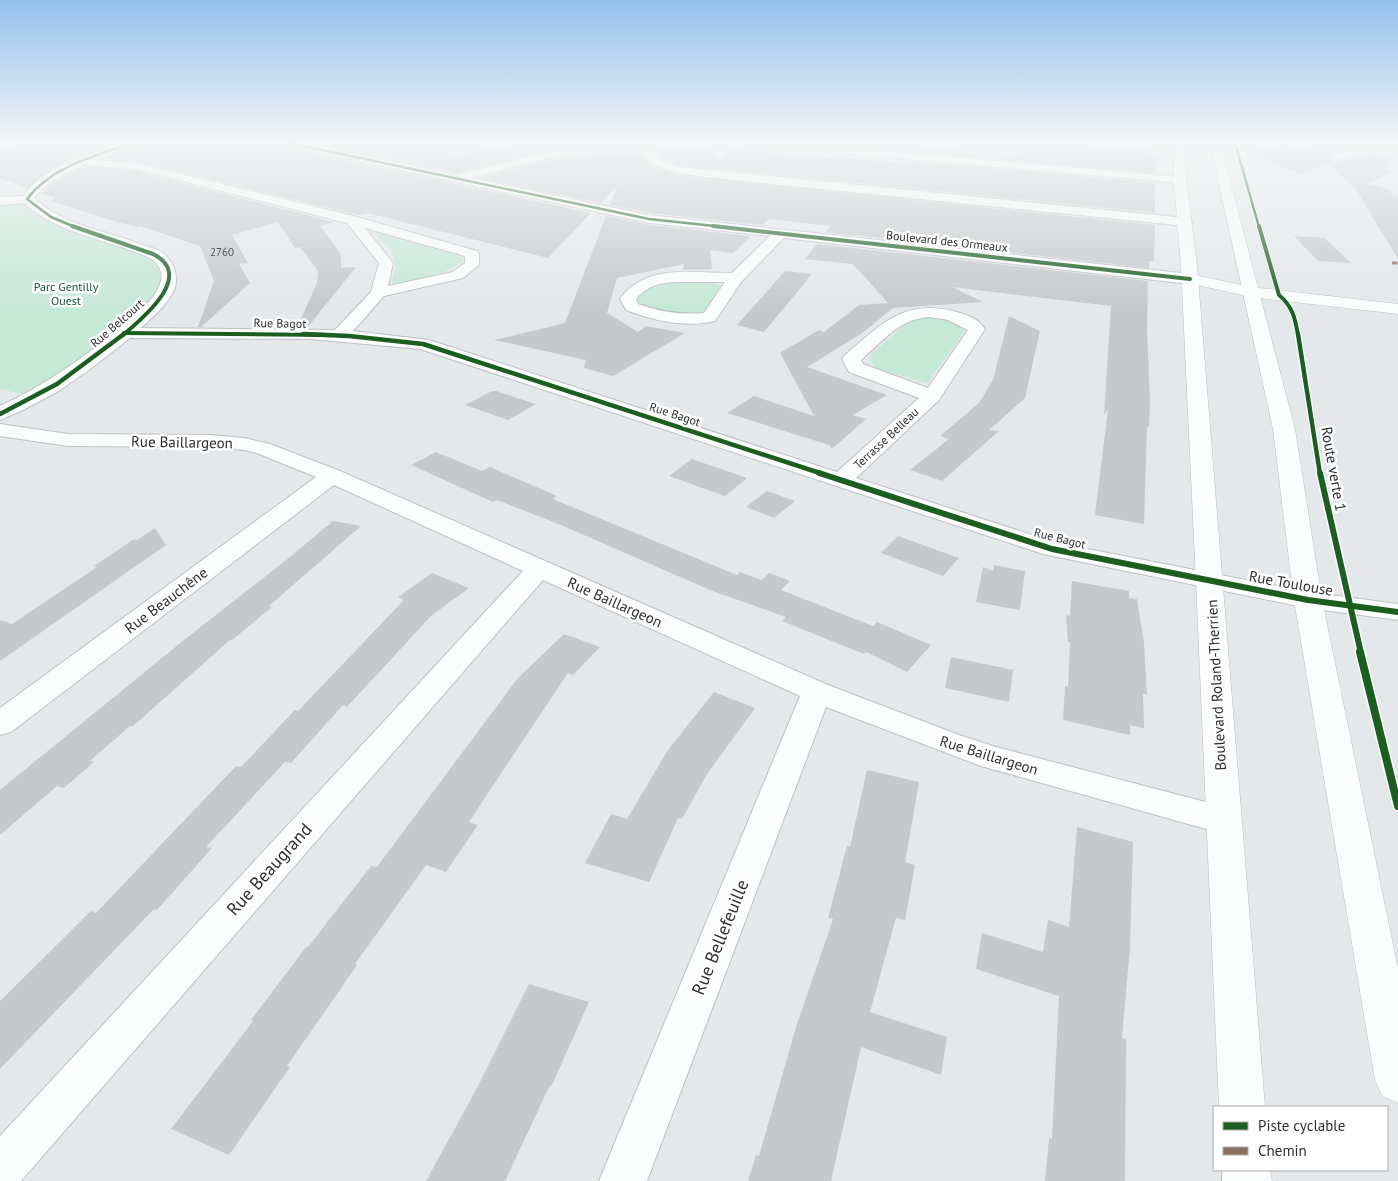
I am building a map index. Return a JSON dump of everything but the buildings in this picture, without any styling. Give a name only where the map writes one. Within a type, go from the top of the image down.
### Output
[{"type":"main road","name":"Boulevard Roland-Therrien","points":[[1183,198],[1186,222],[1210,581],[1242,1106]]},
{"type":"main road","points":[[1229,198],[1284,429],[1308,600],[1398,1080]]},
{"type":"main road","name":"Boulevard des Ormeaux","points":[[1190,279],[1398,309]]},
{"type":"main road","name":"Boulevard des Ormeaux","points":[[1250,287],[1398,299]]},
{"type":"street","points":[[264,198],[352,220],[472,254],[472,265],[458,275],[379,293]]},
{"type":"street","name":"Boulevard des Ormeaux","points":[[554,198],[649,218],[1190,279]]},
{"type":"street","points":[[946,198],[1186,222]]},
{"type":"street","points":[[0,201],[27,199]]},
{"type":"street","name":"Rue Belcourt","points":[[0,414],[58,384],[86,365],[150,311],[166,291],[169,280],[168,272],[158,257],[128,244],[46,216],[27,199]]},
{"type":"street","points":[[340,335],[379,293],[386,263],[352,220]]},
{"type":"street","points":[[736,278],[667,278],[651,280],[633,291],[628,299],[632,307],[662,318],[687,320],[709,317],[736,278],[780,234]]},
{"type":"street","name":"Terrasse Belleau","points":[[841,480],[932,396],[977,329],[971,322],[957,316],[930,312],[902,318],[851,359],[855,368],[932,396]]},
{"type":"street","name":"Rue Bagot","points":[[124,333],[340,335],[423,344],[1052,549],[1210,581]]},
{"type":"street","name":"Rue Baillargeon","points":[[0,430],[68,440],[211,441],[263,448],[332,476],[817,692],[948,744],[992,758],[1224,820]]},
{"type":"street","name":"Rue Beauchêne","points":[[0,724],[332,476]]},
{"type":"street","name":"Rue Beaugrand","points":[[0,1170],[539,568]]},
{"type":"street","name":"Rue Toulouse","points":[[1210,581],[1308,600],[1398,612]]},
{"type":"street","name":"Rue Bellefeuille","points":[[624,1181],[817,692]]},
{"type":"green space","name":"Parc Gentilly Ouest","points":[[23,200],[42,215],[156,257],[164,273],[160,289],[151,304],[105,345],[32,396],[0,389],[0,202]]},
{"type":"green space","points":[[368,227],[460,253],[464,260],[451,269],[431,276],[411,282],[394,284],[392,281],[396,266],[391,250]]},
{"type":"green space","points":[[703,281],[716,283],[721,286],[704,312],[696,313],[676,314],[655,311],[640,303],[636,296],[645,288],[669,282]]},
{"type":"green space","points":[[929,317],[947,319],[964,328],[963,334],[927,383],[876,368],[870,360],[872,354],[908,322]]},
{"type":"marked path","points":[[1392,263],[1398,263]]},
{"type":"cycle path","points":[[0,414],[50,388],[99,354],[133,327],[159,301],[168,286],[168,272],[164,263],[157,256],[51,217],[38,209],[28,198]]},
{"type":"cycle path","points":[[550,198],[649,219],[1190,279]]},
{"type":"cycle path","name":"Route verte 1","points":[[1251,198],[1279,295],[1287,302],[1294,313],[1316,442],[1317,459],[1349,606],[1398,806]]},
{"type":"cycle path","points":[[124,333],[311,334],[386,339],[423,344],[1052,549],[1308,600],[1398,612]]}]
